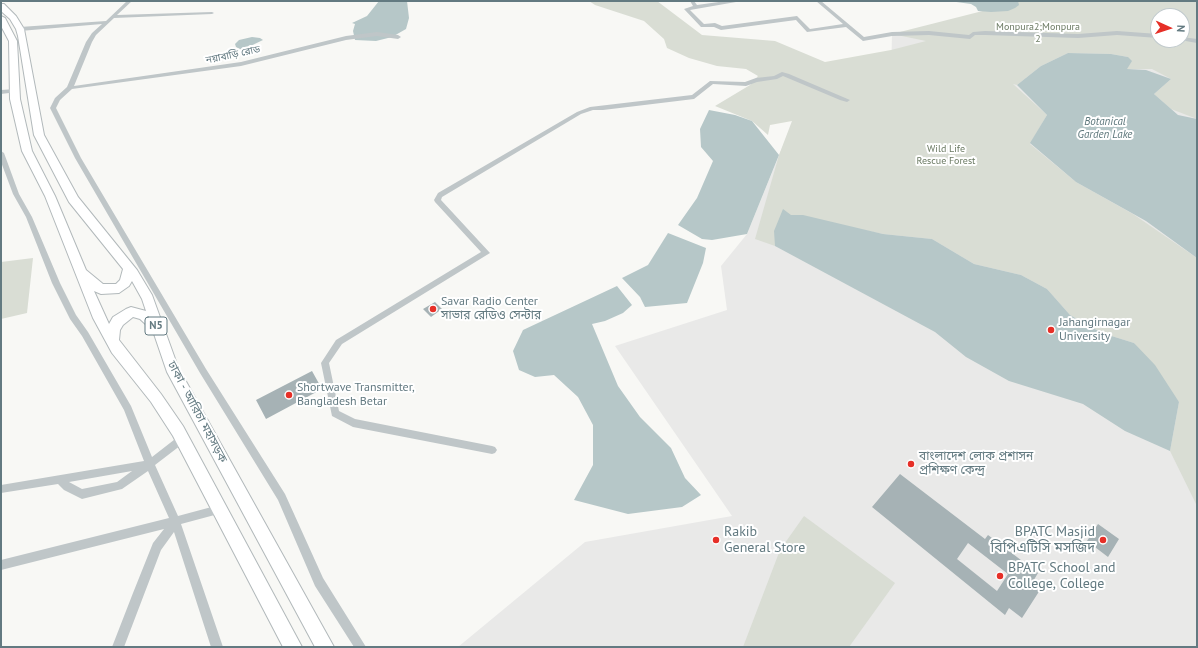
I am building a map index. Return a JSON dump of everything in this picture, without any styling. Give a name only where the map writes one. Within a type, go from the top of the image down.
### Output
[{"type":"highway","name":"ঢাকা - আরিচা মহাসড়ক","points":[[1,6],[13,18],[20,29],[39,135],[73,199],[129,268],[148,298],[172,368],[325,647]]},
{"type":"highway","points":[[1,18],[13,41],[15,99],[27,152],[50,196],[99,318],[117,348],[156,398],[182,439],[293,647]]},
{"type":"highway","points":[[80,270],[93,284],[102,289],[111,289],[118,288],[125,283],[129,268]]},
{"type":"highway","points":[[112,340],[113,330],[118,321],[131,312],[144,315],[152,322],[159,332]]},
{"type":"street","points":[[130,1],[106,22],[89,42],[70,88],[57,99],[53,108],[78,158],[203,371],[282,497],[319,582],[360,647]]},
{"type":"street","points":[[692,1],[696,7]]},
{"type":"street","points":[[736,1],[686,9],[703,26],[715,25],[721,28],[798,18],[809,31],[847,25]]},
{"type":"street","points":[[818,1],[863,39],[892,34],[923,33],[970,37],[973,34],[985,33],[1078,36],[1117,33],[1150,35]]},
{"type":"street","points":[[112,17],[212,13]]},
{"type":"street","points":[[20,29],[106,22]]},
{"type":"street","name":"নয়াবাড়ি রোড","points":[[70,88],[241,64],[346,38],[377,34],[398,37]]},
{"type":"street","points":[[492,450],[353,422],[335,413],[325,363],[339,342],[486,253],[437,200],[440,195],[579,113],[592,108],[694,98],[712,82],[746,84],[782,74],[787,74],[842,100],[847,100]]},
{"type":"street","points":[[1,92],[15,91]]},
{"type":"street","points":[[1,153],[5,171],[29,217],[56,283],[73,317],[85,334],[128,409],[175,521],[217,647]]},
{"type":"street","points":[[60,479],[67,487],[82,494],[119,486],[182,439]]},
{"type":"street","points":[[1,489],[150,464]]},
{"type":"street","points":[[1,565],[219,510]]},
{"type":"street","points":[[118,647],[135,600],[157,547],[175,521]]},
{"type":"shaded area","points":[[1197,1],[1197,647],[458,647],[585,542],[732,516],[615,346],[727,310],[721,266],[747,234],[793,121],[891,76],[892,34]]},
{"type":"green space","name":"Wild Life Rescue Forest","points":[[589,1],[657,1],[702,35],[775,41],[825,62],[891,50],[926,41],[892,34],[1022,1],[1197,1],[1197,119],[1171,109],[1154,94],[1171,79],[1152,69],[1126,69],[1128,57],[1111,54],[1068,53],[1041,66],[1017,85],[1013,84],[1047,115],[1030,144],[1076,182],[1133,214],[1197,258],[1197,506],[1170,451],[1179,402],[1134,343],[1102,333],[1070,315],[1047,289],[1021,275],[974,264],[932,239],[883,234],[791,215],[775,246],[755,239],[779,155],[792,121],[770,125],[768,135],[752,121],[715,106],[750,85],[758,76],[746,69],[717,66],[689,58],[667,48],[664,39],[644,21],[595,5]]},
{"type":"green space","points":[[33,258],[27,313],[1,319],[1,262]]},
{"type":"green space","points":[[804,516],[895,583],[849,647],[743,647],[780,550]]},
{"type":"water","points":[[379,1],[407,1],[409,18],[406,29],[392,37],[376,41],[355,40],[353,31],[355,24],[352,23],[367,16]]},
{"type":"water","points":[[949,1],[1018,1],[1019,5],[1008,11],[991,12],[978,11],[976,7],[971,4]]},
{"type":"water","points":[[252,37],[263,40],[242,50],[236,47],[235,44],[239,40]]},
{"type":"water","name":"Botanical Garden Lake","points":[[1068,53],[1111,54],[1128,57],[1132,61],[1127,69],[1146,70],[1171,79],[1154,94],[1178,115],[1197,119],[1197,258],[1146,221],[1076,182],[1030,143],[1047,115],[1017,85],[1041,66]]},
{"type":"water","points":[[709,110],[735,115],[752,121],[779,155],[747,234],[712,240],[702,239],[678,225],[697,198],[713,161],[701,147],[700,129]]},
{"type":"water","points":[[783,209],[791,215],[803,215],[883,234],[932,239],[974,264],[1021,275],[1047,289],[1070,315],[1102,333],[1134,343],[1155,365],[1179,402],[1170,451],[1125,431],[1083,404],[1009,381],[966,357],[935,332],[775,246],[774,231]]},
{"type":"water","points":[[668,233],[706,248],[703,263],[687,303],[645,307],[640,297],[622,278],[648,265]]},
{"type":"water","points":[[617,286],[632,305],[623,313],[605,321],[592,324],[618,386],[640,417],[671,448],[685,478],[701,495],[682,507],[628,514],[574,500],[593,465],[593,425],[578,397],[554,375],[535,377],[519,370],[513,351],[523,330]]},
{"type":"building","name":"Savar Radio Center সাভার রেডিও সেন্টার","points":[[435,302],[442,309],[431,317],[423,309]]},
{"type":"building","name":"Shortwave Transmitter, Bangladesh Betar","points":[[312,371],[322,389],[266,419],[256,400]]},
{"type":"building","points":[[900,474],[985,539],[988,535],[1038,573],[1032,583],[1040,590],[1022,618],[1009,608],[1005,615],[872,507]],"holes":[[[968,543],[1008,574],[997,591],[957,559]]]},
{"type":"building","name":"BPATC Masjid বিপিএটিসি মসজিদ","points":[[1098,524],[1119,539],[1108,557],[1087,541]]},
{"type":"place","name":"Savar Radio Center সাভার রেডিও সেন্টার","points":[[433,309]]},
{"type":"place","name":"Jahangirnagar University","points":[[1051,330]]},
{"type":"place","name":"Shortwave Transmitter, Bangladesh Betar","points":[[289,395]]},
{"type":"place","name":"বাংলাদেশ লোক প্রশাসন প্রশিক্ষণ কেন্দ্র","points":[[911,464]]},
{"type":"place","name":"Rakib General Store","points":[[716,540]]},
{"type":"place","name":"BPATC Masjid বিপিএটিসি মসজিদ","points":[[1103,540]]},
{"type":"place","name":"BPATC School and College, College","points":[[1000,576]]},
{"type":"park label","name":"Monpura2;Monpura 2","points":[[1038,32]]}]
